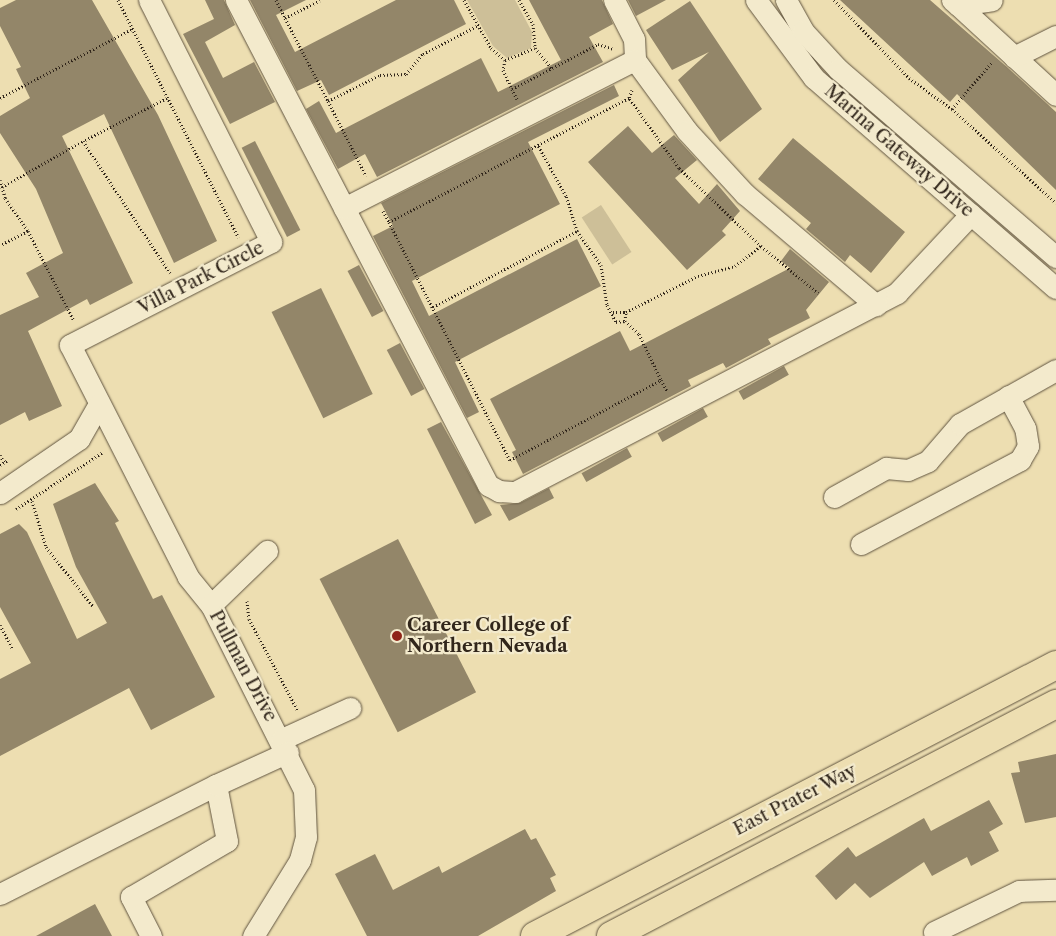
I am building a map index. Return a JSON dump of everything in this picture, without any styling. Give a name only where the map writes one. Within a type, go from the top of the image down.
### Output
[{"type":"main road","name":"East Prater Way","points":[[534,936],[1056,665]]},
{"type":"main road","name":"East Prater Way","points":[[611,936],[1056,704]]},
{"type":"street","name":"Villa Park Circle","points":[[99,404],[70,345],[271,242],[149,0]]},
{"type":"street","points":[[236,0],[488,484],[515,492],[897,293],[971,214]]},
{"type":"street","points":[[614,0],[634,39],[637,60],[687,131],[745,194],[876,305]]},
{"type":"street","name":"Marina Gateway Drive","points":[[756,0],[814,78],[1056,288]]},
{"type":"street","name":"Marina Gateway Drive","points":[[786,0],[803,31],[838,69],[1053,248]]},
{"type":"street","points":[[955,2],[992,0]]},
{"type":"street","points":[[955,2],[1056,95]]},
{"type":"street","points":[[1009,53],[1056,36]]},
{"type":"street","points":[[344,208],[637,60]]},
{"type":"street","points":[[834,497],[886,468],[908,470],[928,461],[960,424],[1056,370]]},
{"type":"street","points":[[861,544],[1020,460],[1028,446],[1025,428],[1008,396]]},
{"type":"street","points":[[0,493],[79,439],[99,404]]},
{"type":"street","name":"Pullman Drive","points":[[99,404],[188,577],[211,606],[285,746],[304,790],[306,837],[295,871],[254,936]]},
{"type":"street","points":[[211,606],[267,551]]},
{"type":"street","points":[[0,894],[216,785],[285,746],[308,728],[350,708]]},
{"type":"street","points":[[151,936],[131,897],[227,841],[216,785]]},
{"type":"street","points":[[934,932],[1019,891],[1056,890]]},
{"type":"path","points":[[118,0],[241,243]]},
{"type":"path","points":[[276,0],[374,193]]},
{"type":"path","points":[[285,18],[320,0]]},
{"type":"path","points":[[464,0],[477,26],[505,60]]},
{"type":"path","points":[[519,0],[533,24],[536,48],[552,68]]},
{"type":"path","points":[[834,0],[909,78],[952,109],[1056,203]]},
{"type":"path","points":[[328,101],[380,75],[406,74],[423,54],[477,26]]},
{"type":"path","points":[[0,98],[132,29]]},
{"type":"path","points":[[512,89],[598,44],[637,60],[629,98],[679,168],[761,246],[818,293]]},
{"type":"path","points":[[505,60],[536,48]]},
{"type":"path","points":[[952,109],[1009,53]]},
{"type":"path","points":[[505,60],[503,70],[526,116]]},
{"type":"path","points":[[2,187],[83,141],[167,98]]},
{"type":"path","points":[[629,98],[389,222],[510,460],[661,380]]},
{"type":"path","points":[[83,141],[173,278],[164,282]]},
{"type":"path","points":[[538,145],[566,196],[577,231],[601,265],[607,305],[614,312],[616,322],[625,321],[639,334],[676,408]]},
{"type":"path","points":[[0,180],[76,326]]},
{"type":"path","points":[[0,245],[28,231]]},
{"type":"path","points":[[432,307],[577,231]]},
{"type":"path","points":[[614,312],[626,312],[698,276],[740,263],[761,246]]},
{"type":"path","points":[[625,321],[626,312]]},
{"type":"path","points":[[9,512],[32,500],[104,452],[108,460]]},
{"type":"path","points":[[0,455],[4,462],[0,464]]},
{"type":"path","points":[[32,500],[46,547],[93,606]]},
{"type":"path","points":[[251,594],[245,610],[308,728]]},
{"type":"path","points":[[0,625],[12,648]]},
{"type":"shaded area","points":[[467,0],[515,0],[532,32],[531,48],[507,58],[493,46]]},
{"type":"shaded area","points":[[601,205],[631,252],[612,264],[582,218]]},
{"type":"building","points":[[16,0],[92,0],[158,115],[217,241],[174,263],[104,114],[62,136],[133,283],[90,305],[87,299],[28,331],[62,406],[29,421],[25,412],[0,425],[0,315],[39,297],[26,273],[63,253],[36,189],[0,133],[0,116],[30,98],[16,69],[21,67],[0,26],[0,8]]},
{"type":"building","points":[[205,0],[224,0],[235,25],[205,42],[223,78],[254,62],[275,102],[230,124],[183,34],[214,19]]},
{"type":"building","points":[[250,0],[306,0],[276,15],[295,52],[396,0],[454,0],[466,24],[329,95],[321,80],[297,91]]},
{"type":"building","points":[[529,0],[602,0],[613,24],[589,37],[603,62],[377,177],[365,154],[338,169],[306,109],[319,101],[336,133],[481,58],[498,92],[561,60]]},
{"type":"building","points":[[628,0],[666,0],[636,16]]},
{"type":"building","points":[[840,0],[930,0],[1008,68],[1056,112],[1056,190],[957,94],[950,102]]},
{"type":"building","points":[[690,1],[762,109],[720,142],[678,80],[709,52],[672,70],[646,30]]},
{"type":"building","points":[[614,85],[619,96],[528,142],[560,204],[412,281],[429,316],[577,239],[601,286],[455,362],[479,412],[467,418],[373,236],[393,226],[381,203]]},
{"type":"building","points":[[628,126],[652,153],[674,135],[697,160],[675,178],[699,204],[717,184],[740,211],[722,231],[726,235],[687,270],[588,162]]},
{"type":"building","points":[[793,138],[905,232],[871,273],[850,255],[845,262],[806,229],[811,223],[758,179]]},
{"type":"building","points":[[255,141],[300,230],[287,237],[242,148]]},
{"type":"building","points":[[790,249],[829,282],[806,310],[810,318],[768,339],[771,344],[726,368],[723,363],[688,380],[691,386],[523,474],[512,452],[516,450],[490,399],[620,331],[630,351],[790,268],[781,261]]},
{"type":"building","points":[[359,265],[383,311],[372,317],[348,271]]},
{"type":"building","points":[[321,288],[373,394],[323,418],[272,312]]},
{"type":"building","points":[[400,343],[424,389],[411,396],[387,350]]},
{"type":"building","points":[[784,366],[789,375],[743,400],[739,391]]},
{"type":"building","points":[[703,408],[708,417],[662,442],[658,433]]},
{"type":"building","points":[[441,422],[492,515],[475,524],[427,429]]},
{"type":"building","points":[[627,448],[632,457],[586,482],[582,473]]},
{"type":"building","points":[[95,483],[119,521],[115,523],[153,599],[162,595],[215,697],[151,730],[129,688],[0,756],[0,679],[31,663],[0,607],[0,534],[19,524],[27,532],[77,639],[107,623],[76,567],[53,504]]},
{"type":"building","points":[[549,488],[554,498],[509,521],[500,505],[520,503]]},
{"type":"building","name":"Career College of Northern Nevada","points":[[398,539],[476,692],[398,732],[320,579]]},
{"type":"building","points":[[1056,754],[1056,817],[1025,823],[1011,773],[1020,772],[1018,762]]},
{"type":"building","points":[[989,800],[1003,824],[989,832],[999,851],[971,866],[967,857],[932,876],[924,862],[870,898],[855,883],[836,900],[815,876],[848,847],[856,857],[924,818],[931,831]]},
{"type":"building","points":[[525,829],[531,840],[536,838],[556,875],[550,878],[556,891],[478,936],[367,936],[335,874],[375,854],[393,890],[439,866],[442,873]]},
{"type":"building","points":[[95,904],[112,936],[36,936]]},
{"type":"place","name":"Career College of Northern Nevada","points":[[397,636]]}]
